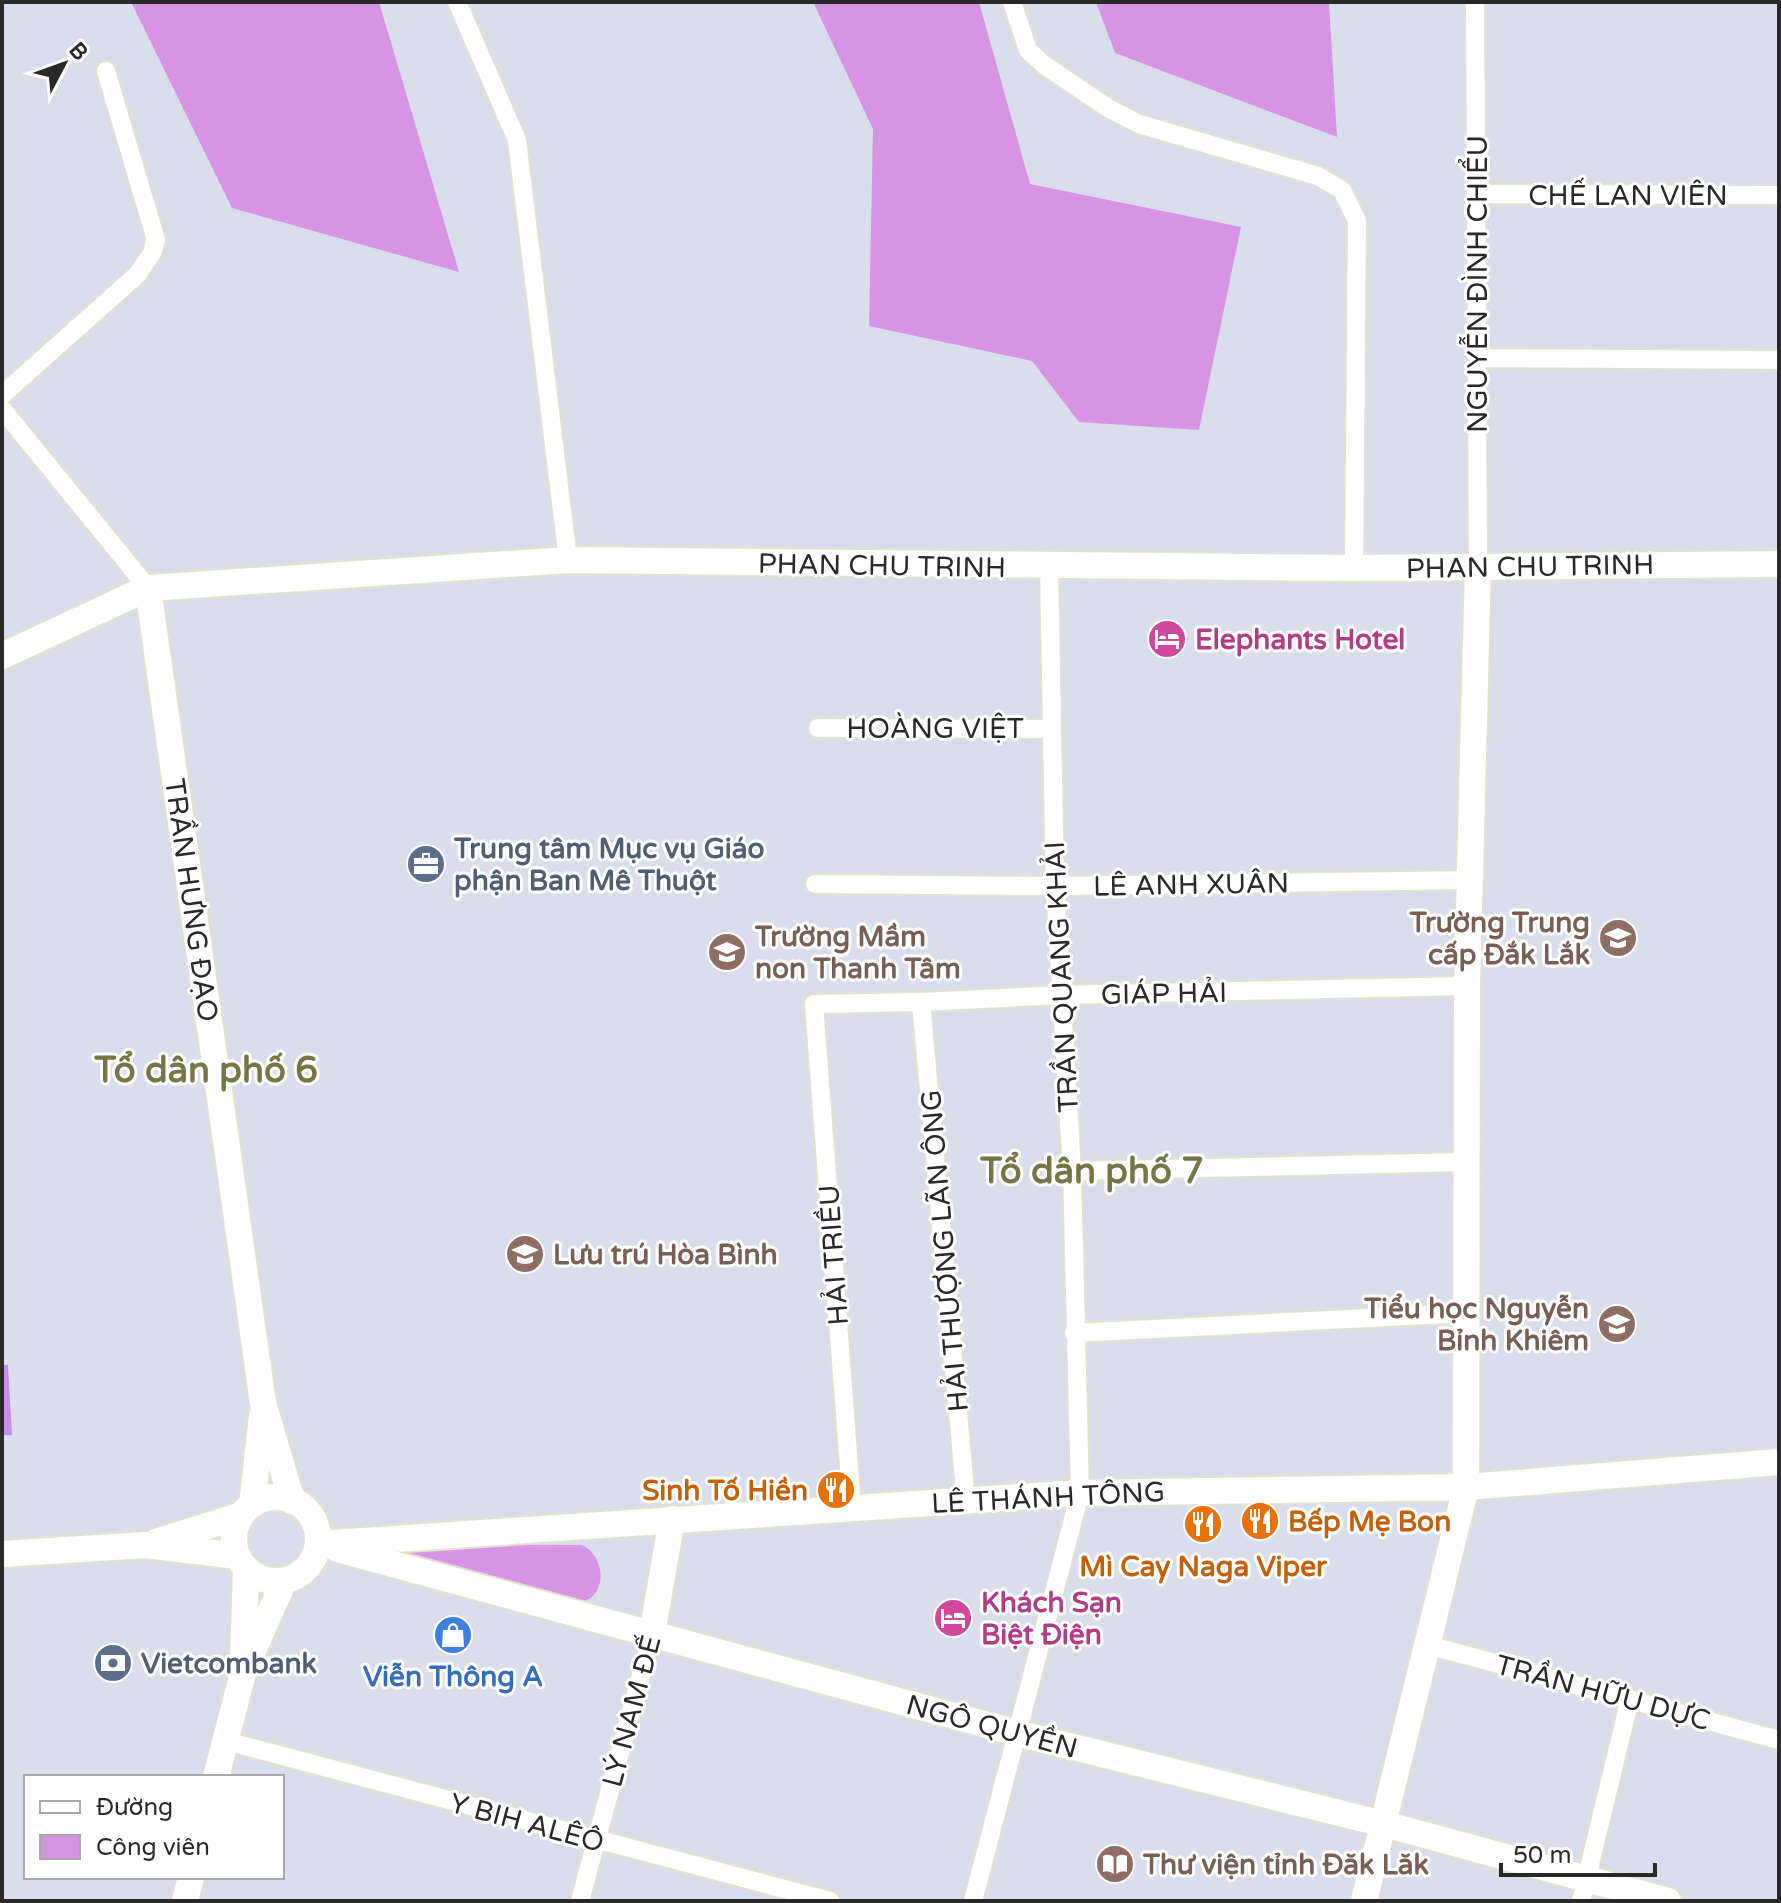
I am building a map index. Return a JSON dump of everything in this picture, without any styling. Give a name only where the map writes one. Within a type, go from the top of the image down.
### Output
[{"type":"street","points":[[457,2],[517,140],[568,560]]},
{"type":"street","points":[[1012,2],[1028,50],[1044,65],[1108,108],[1139,124],[1318,176],[1342,190],[1357,221],[1354,568]]},
{"type":"street","name":"NGUYỄN ĐÌNH CHIỂU","points":[[1475,2],[1478,566]]},
{"type":"street","points":[[2,395],[138,274],[152,253],[156,240],[106,71]]},
{"type":"street","name":"CHẾ LAN VIÊN","points":[[1477,194],[1779,195]]},
{"type":"street","points":[[1477,358],[1779,360]]},
{"type":"street","points":[[2,409],[148,588]]},
{"type":"street","name":"PHAN CHU TRINH","points":[[2,656],[148,588],[568,560],[1049,567],[1779,564]]},
{"type":"street","points":[[1364,1901],[1466,1487],[1467,986],[1478,566]]},
{"type":"street","name":"TRẦN QUANG KHẢI","points":[[973,1901],[1080,1493],[1072,1171],[1055,886],[1049,567]]},
{"type":"street","name":"TRẦN HƯNG ĐẠO","points":[[148,588],[263,1403],[292,1501]]},
{"type":"street","name":"HOÀNG VIỆT","points":[[818,728],[1052,729]]},
{"type":"street","name":"LÊ ANH XUÂN","points":[[815,884],[1055,886],[1470,880]]},
{"type":"street","name":"GIÁP HẢI","points":[[814,1004],[1467,986]]},
{"type":"street","name":"HẢI THƯỢNG LÃN ÔNG","points":[[921,1002],[966,1501]]},
{"type":"street","name":"HẢI TRIỀU","points":[[814,1004],[852,1507]]},
{"type":"street","points":[[1072,1171],[1466,1162]]},
{"type":"street","points":[[1074,1333],[1466,1313]]},
{"type":"street","name":"TRẦN HƯNG ĐẠO","points":[[247,1510],[263,1403]]},
{"type":"street","name":"LÊ THÁNH TÔNG","points":[[318,1544],[1080,1493],[1466,1487],[1779,1462]]},
{"type":"street","points":[[2,1554],[145,1545],[242,1562],[257,1576],[270,1581],[284,1581],[307,1568],[318,1544],[312,1518],[304,1508],[279,1497],[265,1499],[247,1510],[145,1545]]},
{"type":"street","points":[[243,1673],[242,1562],[234,1542],[236,1528],[247,1510]]},
{"type":"street","name":"LÝ NAM ĐẾ","points":[[580,1901],[652,1634],[672,1519]]},
{"type":"street","name":"NGÔ QUYỀN","points":[[318,1544],[1017,1733],[1384,1824],[1583,1890],[1668,1901]]},
{"type":"street","points":[[217,1775],[243,1673],[284,1581]]},
{"type":"street","name":"TRẦN HỮU DỰC","points":[[1428,1645],[1779,1740]]},
{"type":"street","points":[[1583,1890],[1630,1699]]},
{"type":"street","name":"Y BIH ALÊÔ","points":[[226,1741],[830,1901]]},
{"type":"street","points":[[185,1901],[190,1879]]},
{"type":"green space","points":[[131,2],[379,2],[459,272],[232,208]]},
{"type":"green space","points":[[813,2],[979,2],[1030,184],[1241,227],[1199,430],[1079,422],[1032,361],[869,326],[873,129]]},
{"type":"green space","points":[[1096,2],[1329,2],[1337,137],[1115,53]]},
{"type":"green space","points":[[330,1544],[582,1545],[593,1554],[601,1576],[592,1597],[579,1603]]},
{"type":"shaded area","points":[[2,1365],[8,1365],[12,1435],[2,1435]]},
{"type":"place","name":"Elephants Hotel","points":[[1167,639]]},
{"type":"place","name":"Trung tâm Mục vụ Giáo phận Ban Mê Thuột","points":[[426,864]]},
{"type":"place","name":"Trường Trung cấp Đắk Lắk","points":[[1618,938]]},
{"type":"place","name":"Trường Mầm non Thanh Tâm","points":[[727,952]]},
{"type":"place","name":"Lưu trú Hòa Bình","points":[[525,1254]]},
{"type":"place","name":"Tiểu học Nguyễn Bỉnh Khiêm","points":[[1617,1324]]},
{"type":"place","name":"Sinh Tố Hiền","points":[[836,1490]]},
{"type":"place","name":"Bếp Mẹ Bon","points":[[1260,1521]]},
{"type":"place","name":"Mì Cay Naga Viper","points":[[1203,1524]]},
{"type":"place","name":"Khách Sạn Biệt Điện","points":[[953,1618]]},
{"type":"place","name":"Viễn Thông A","points":[[453,1635]]},
{"type":"place","name":"Vietcombank","points":[[113,1663]]},
{"type":"place","name":"Thư viện tỉnh Đăk Lăk","points":[[1115,1864]]},
{"type":"district","name":"Tổ dân phố 6","points":[[206,1069]]},
{"type":"district","name":"Tổ dân phố 7","points":[[1092,1170]]}]
